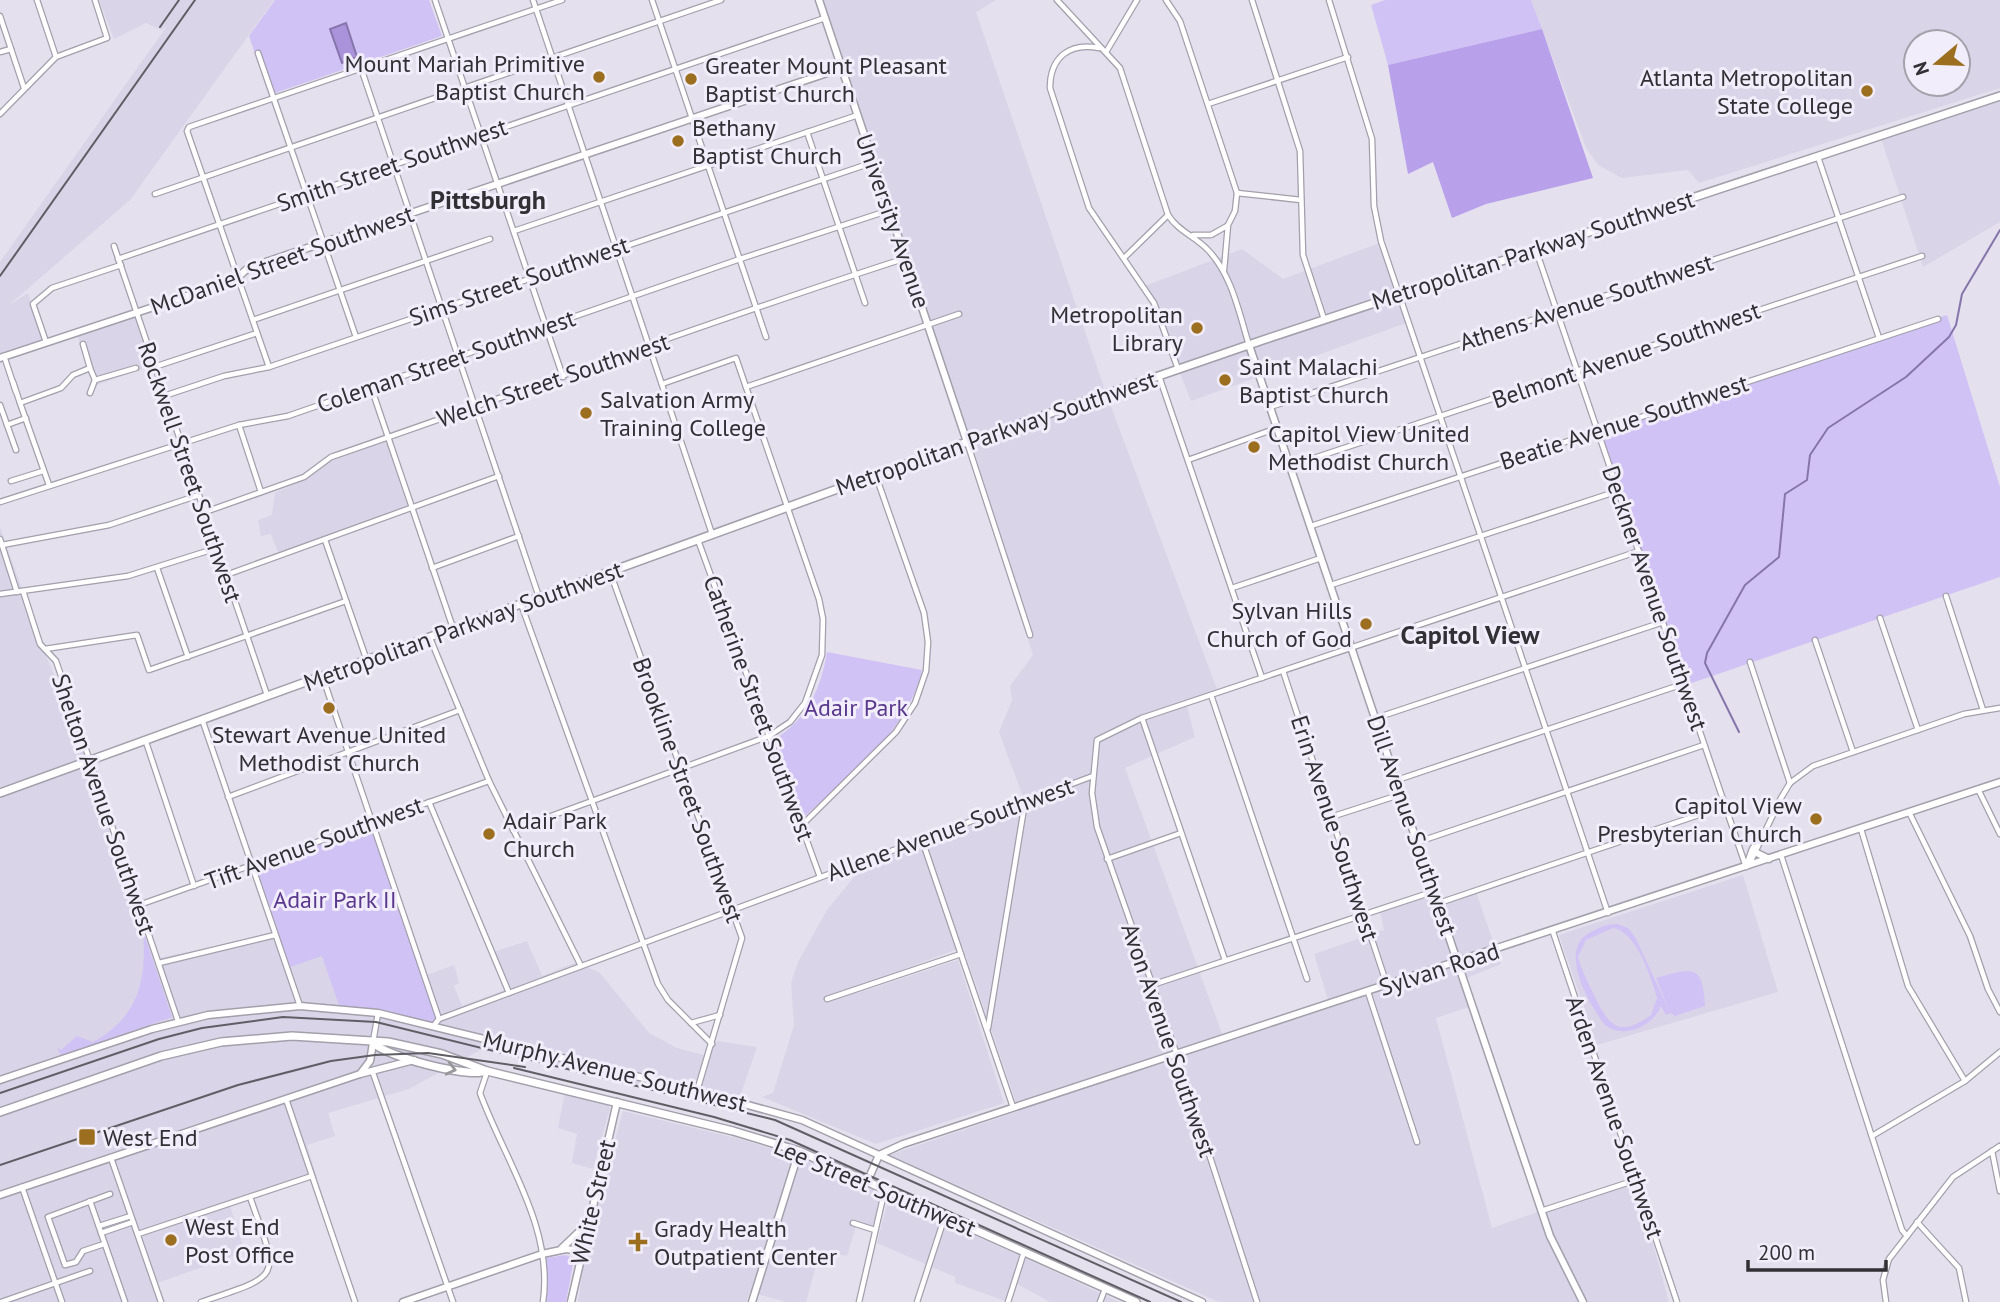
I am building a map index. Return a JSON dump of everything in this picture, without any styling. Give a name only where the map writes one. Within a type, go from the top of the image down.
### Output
[{"type":"main road","name":"Metropolitan Parkway Southwest","points":[[0,793],[268,699],[609,571],[967,442],[1324,319],[2000,96]]},
{"type":"main road","name":"Lee Street Southwest","points":[[0,1112],[161,1056],[219,1042],[292,1036],[388,1042],[442,1054],[487,1071],[741,1133],[799,1151],[1136,1302]]},
{"type":"main road","points":[[373,1043],[382,1051],[416,1060],[470,1073],[487,1071]]},
{"type":"street","points":[[37,0],[56,57]]},
{"type":"street","points":[[0,114],[56,57],[107,38],[95,0]]},
{"type":"street","points":[[435,0],[563,377]]},
{"type":"street","points":[[533,0],[712,534]]},
{"type":"street","points":[[269,367],[187,131],[199,123],[562,0]]},
{"type":"street","points":[[652,0],[766,337]]},
{"type":"street","points":[[155,194],[721,0]]},
{"type":"street","name":"University Avenue","points":[[819,0],[967,442]]},
{"type":"street","points":[[1057,0],[1120,68],[1168,215],[1208,250],[1224,272],[1249,345]]},
{"type":"street","points":[[1106,52],[1137,0]]},
{"type":"street","points":[[1166,0],[1180,21],[1237,193],[1236,211],[1228,225],[1224,272]]},
{"type":"street","points":[[1252,0],[1300,151],[1303,255],[1324,319]]},
{"type":"street","points":[[1329,0],[1372,139],[1377,227],[1608,914]]},
{"type":"street","points":[[0,16],[24,88]]},
{"type":"street","name":"Smith Street Southwest","points":[[118,259],[825,18]]},
{"type":"street","points":[[1100,48],[1079,46],[1064,53],[1052,68],[1049,88],[1089,208],[1154,303],[1178,369]]},
{"type":"street","points":[[0,52],[11,49]]},
{"type":"street","points":[[258,53],[356,337]]},
{"type":"street","points":[[1208,104],[1348,57]]},
{"type":"street","points":[[361,68],[539,597]]},
{"type":"street","name":"McDaniel Street Southwest","points":[[2,357],[238,277],[248,268],[842,68]]},
{"type":"street","points":[[514,231],[858,116]]},
{"type":"street","points":[[807,132],[865,303]]},
{"type":"street","points":[[1818,157],[1879,338]]},
{"type":"street","name":"Sims Street Southwest","points":[[164,396],[224,376],[269,367],[616,247],[874,162]]},
{"type":"street","points":[[1237,193],[1301,200]]},
{"type":"street","name":"Athens Avenue Southwest","points":[[1270,407],[1903,197]]},
{"type":"street","name":"Coleman Street Southwest","points":[[0,502],[48,482],[181,442],[239,425],[288,416],[740,259],[890,210]]},
{"type":"street","points":[[1125,257],[1168,215]]},
{"type":"street","points":[[1188,235],[1211,235],[1228,225]]},
{"type":"street","points":[[253,320],[489,239]]},
{"type":"street","name":"Rockwell Street Southwest","points":[[114,246],[268,699]]},
{"type":"street","name":"Deckner Avenue Southwest","points":[[1536,250],[1746,867]]},
{"type":"street","name":"Belmont Avenue Southwest","points":[[1290,466],[1922,256]]},
{"type":"street","name":"Welch Street Southwest","points":[[205,512],[304,477],[331,457],[649,347],[755,306],[906,258]]},
{"type":"street","points":[[46,342],[33,304],[52,288],[121,265]]},
{"type":"street","points":[[746,387],[959,314]]},
{"type":"street","name":"Beatie Avenue Southwest","points":[[1311,526],[1938,318]]},
{"type":"street","points":[[154,366],[257,333]]},
{"type":"street","points":[[83,344],[95,380],[90,393]]},
{"type":"street","name":"Dill Avenue Southwest","points":[[1249,345],[1541,1211],[1555,1250],[1583,1302]]},
{"type":"street","points":[[2,357],[48,482]]},
{"type":"street","points":[[513,830],[769,736],[790,722],[805,703],[817,674],[824,642],[820,598],[736,358],[662,384]]},
{"type":"street","points":[[20,402],[61,388],[73,375],[90,368]]},
{"type":"street","points":[[95,380],[136,368]]},
{"type":"street","points":[[1160,376],[1262,678]]},
{"type":"street","points":[[371,387],[453,629]]},
{"type":"street","points":[[0,405],[16,450]]},
{"type":"street","points":[[7,425],[26,418]]},
{"type":"street","points":[[239,425],[261,492]]},
{"type":"street","points":[[1188,460],[1278,428]]},
{"type":"street","points":[[967,442],[1030,635]]},
{"type":"street","points":[[11,481],[43,471]]},
{"type":"street","points":[[801,826],[896,732],[915,703],[926,671],[928,642],[924,613],[876,475]]},
{"type":"street","points":[[226,575],[499,476]]},
{"type":"street","points":[[1331,585],[1618,491]]},
{"type":"street","points":[[1,542],[109,525],[199,495]]},
{"type":"street","points":[[432,568],[519,537]]},
{"type":"street","name":"Catherine Street Southwest","points":[[698,539],[820,877]]},
{"type":"street","points":[[325,540],[367,662]]},
{"type":"street","name":"Shelton Avenue Southwest","points":[[1,542],[45,649],[56,661],[178,1021]]},
{"type":"street","points":[[0,594],[128,576],[217,548]]},
{"type":"street","name":"Allene Avenue Southwest","points":[[437,1022],[1093,776],[1097,740],[1142,718],[1639,551]]},
{"type":"street","points":[[1232,588],[1321,558]]},
{"type":"street","points":[[157,568],[188,657]]},
{"type":"street","name":"Brookline Street Southwest","points":[[609,571],[742,943],[697,1091]]},
{"type":"street","points":[[1946,596],[1983,710]]},
{"type":"street","points":[[45,649],[137,635],[149,670],[248,638],[346,601]]},
{"type":"street","points":[[521,604],[661,991],[712,1044]]},
{"type":"street","points":[[1880,618],[1918,730]]},
{"type":"street","points":[[1376,718],[1663,622]]},
{"type":"street","points":[[430,638],[489,781],[580,967]]},
{"type":"street","points":[[1815,640],[1853,751]]},
{"type":"street","points":[[1749,662],[1790,783]]},
{"type":"street","name":"Erin Avenue Southwest","points":[[1283,671],[1387,986]]},
{"type":"street","points":[[323,678],[373,822],[437,1022]]},
{"type":"street","points":[[1397,780],[1684,684]]},
{"type":"street","points":[[1211,695],[1307,979]]},
{"type":"street","points":[[1746,867],[1790,783],[1813,766],[1918,730],[1983,710],[2000,708]]},
{"type":"street","points":[[228,797],[460,710]]},
{"type":"street","points":[[1142,718],[1225,960]]},
{"type":"street","points":[[203,722],[300,1006]]},
{"type":"street","points":[[146,742],[194,886]]},
{"type":"street","points":[[1418,842],[1704,745]]},
{"type":"street","name":"Avon Avenue Southwest","points":[[1093,776],[1094,815],[1107,859],[1177,1055],[1257,1302]]},
{"type":"street","name":"Tift Avenue Southwest","points":[[139,905],[489,781]]},
{"type":"street","name":"Sylvan Road","points":[[878,1155],[2000,782]]},
{"type":"street","points":[[1978,789],[2000,834]]},
{"type":"street","points":[[1331,817],[1402,794]]},
{"type":"street","points":[[987,1031],[1025,801]]},
{"type":"street","points":[[429,802],[509,993]]},
{"type":"street","points":[[1439,903],[1725,806]]},
{"type":"street","points":[[1909,812],[1970,936],[1988,989],[2000,1012]]},
{"type":"street","points":[[1861,829],[1908,986],[1965,1081]]},
{"type":"street","points":[[1107,859],[1181,833]]},
{"type":"street","points":[[922,840],[1013,1108]]},
{"type":"street","points":[[1739,847],[1755,849],[1770,859]]},
{"type":"street","points":[[1781,855],[1902,1230],[1907,1236]]},
{"type":"street","points":[[1152,985],[1435,891]]},
{"type":"street","name":"Arden Avenue Southwest","points":[[1553,932],[1677,1302]]},
{"type":"street","points":[[159,963],[275,935]]},
{"type":"street","points":[[827,999],[961,954]]},
{"type":"street","points":[[1368,992],[1417,1142]]},
{"type":"street","name":"Murphy Avenue Southwest","points":[[0,1080],[178,1021],[238,1011],[300,1006],[437,1022],[802,1120],[1202,1302]]},
{"type":"street","points":[[360,1074],[370,1061],[378,1013]]},
{"type":"street","points":[[691,1023],[720,1015]]},
{"type":"street","points":[[1872,1136],[1965,1081],[2000,1052]]},
{"type":"street","points":[[0,1195],[360,1074],[374,1075],[416,1060]]},
{"type":"street","points":[[487,1071],[480,1093],[527,1202],[542,1254],[543,1302]]},
{"type":"street","points":[[374,1075],[453,1302]]},
{"type":"street","points":[[286,1100],[355,1302]]},
{"type":"street","name":"White Street","points":[[571,1302],[580,1251],[617,1102]]},
{"type":"street","points":[[1886,1302],[1883,1280],[1886,1266],[1917,1222],[1953,1177],[2000,1146]]},
{"type":"street","points":[[752,1302],[799,1151]]},
{"type":"street","points":[[1992,1151],[2000,1191]]},
{"type":"street","points":[[868,1180],[878,1155]]},
{"type":"street","points":[[111,1158],[161,1302]]},
{"type":"street","points":[[138,1234],[312,1176]]},
{"type":"street","points":[[1541,1211],[1636,1180]]},
{"type":"street","points":[[22,1187],[62,1302]]},
{"type":"street","points":[[859,1302],[886,1188]]},
{"type":"street","points":[[104,1244],[83,1251],[76,1262],[65,1265],[49,1215],[110,1194]]},
{"type":"street","points":[[201,1302],[254,1285],[268,1271],[270,1255],[250,1196]]},
{"type":"street","points":[[90,1201],[125,1302]]},
{"type":"street","points":[[917,1302],[945,1215]]},
{"type":"street","points":[[99,1226],[113,1219],[132,1219]]},
{"type":"street","points":[[101,1233],[132,1219]]},
{"type":"street","points":[[1917,1222],[1959,1268],[1966,1302]]},
{"type":"street","points":[[559,1250],[576,1238],[587,1223]]},
{"type":"street","points":[[853,1223],[876,1230]]},
{"type":"street","points":[[402,1302],[542,1254],[559,1250],[580,1251]]},
{"type":"street","points":[[1008,1302],[1024,1251]]},
{"type":"street","points":[[1,1302],[90,1272]]},
{"type":"street","points":[[1100,1302],[1106,1288]]},
{"type":"shaded area","points":[[99,0],[274,0],[130,200],[9,305],[28,293],[46,345],[0,359],[0,262],[167,26],[161,30],[146,23],[114,39]]},
{"type":"shaded area","points":[[819,0],[996,0],[976,12],[1107,396],[1218,692],[1187,706],[1195,737],[1125,768],[1224,1039],[1329,1003],[1314,954],[1384,930],[1380,912],[1436,891],[1441,904],[1476,892],[1501,964],[1464,979],[1472,1006],[1436,1018],[1492,1228],[1635,1178],[1669,1302],[1219,1302],[890,1155],[1019,1111],[963,947],[856,987],[858,993],[958,960],[1004,1103],[876,1144],[762,1097],[773,1093],[794,1025],[791,983],[798,962],[827,910],[863,866],[903,851],[901,843],[1023,797],[999,732],[1012,700],[1010,686],[1033,655]]},
{"type":"shaded area","points":[[1531,0],[2000,0],[2000,88],[1972,97],[1972,28],[1902,28],[1902,98],[1968,98],[1699,183],[1688,170],[1622,178],[1598,165],[1586,148]]},
{"type":"shaded area","points":[[346,23],[357,57],[342,63],[330,29]]},
{"type":"shaded area","points":[[1542,29],[1593,178],[1486,204],[1452,218],[1433,162],[1408,174],[1388,65]]},
{"type":"shaded area","points":[[2000,97],[2000,222],[1923,267],[1880,135]]},
{"type":"shaded area","points":[[1382,242],[1409,322],[1191,401],[1145,286],[1242,249],[1283,279]]},
{"type":"shaded area","points":[[136,314],[154,365],[94,386],[77,334]]},
{"type":"shaded area","points":[[386,441],[408,508],[278,552],[271,534],[261,536],[258,520],[272,515],[275,493],[305,479],[332,460]]},
{"type":"shaded area","points":[[0,527],[42,646],[89,760],[158,958],[275,935],[322,956],[424,976],[454,965],[459,983],[454,986],[462,1006],[504,990],[490,953],[527,941],[542,976],[577,962],[600,973],[649,1033],[677,1048],[704,1055],[717,1041],[757,1047],[735,1111],[484,1048],[409,1089],[328,1113],[335,1136],[307,1145],[317,1178],[230,1206],[245,1252],[157,1283],[163,1302],[0,1302]]},
{"type":"shaded area","points":[[1743,875],[1778,992],[1597,1045],[1559,935]]},
{"type":"shaded area","points":[[565,1093],[607,1104],[610,1108],[593,1169],[572,1163],[577,1134],[558,1128]]},
{"type":"shaded area","points":[[623,1111],[740,1139],[805,1159],[880,1192],[873,1231],[856,1226],[847,1256],[820,1251],[806,1302],[786,1302],[750,1292],[746,1302],[578,1302],[586,1249]]},
{"type":"shaded area","points":[[889,1197],[1119,1302],[1050,1302],[1017,1284],[1008,1302],[955,1283],[955,1277],[877,1243]]},
{"type":"green space","points":[[275,0],[429,0],[442,36],[269,95],[249,36]]},
{"type":"green space","points":[[1385,0],[1531,0],[1542,29],[1388,65],[1371,5]]},
{"type":"green space","points":[[1947,315],[2000,487],[2000,577],[1683,686],[1599,429]]},
{"type":"green space","name":"Adair Park","points":[[827,652],[922,670],[915,692],[890,733],[857,769],[803,818],[775,739],[796,722],[811,702],[821,678]]},
{"type":"green space","name":"Adair Park II","points":[[373,822],[439,1019],[435,1024],[340,1008],[322,956],[287,968],[252,865]]},
{"type":"green space","points":[[1617,924],[1628,928],[1635,937],[1670,1012],[1656,978],[1679,972],[1694,972],[1698,976],[1702,982],[1705,1006],[1675,1016],[1670,1013],[1666,1015],[1661,1006],[1651,1020],[1628,1031],[1611,1029],[1604,1024],[1590,1003],[1579,976],[1576,950],[1581,940],[1591,932]],"holes":[[[1613,928],[1629,937],[1641,956],[1657,998],[1651,1015],[1640,1022],[1622,1027],[1609,1020],[1598,1004],[1578,957],[1586,940]]]},
{"type":"green space","points":[[143,931],[172,1017],[61,1056],[57,1047],[61,1050],[77,1036],[93,1042],[109,1032],[130,1009],[141,981]]},
{"type":"green space","points":[[566,1255],[572,1258],[573,1264],[566,1302],[546,1302],[545,1258]]},
{"type":"waterway","points":[[1739,732],[1705,663],[1707,653],[1745,585],[1779,557],[1785,494],[1807,480],[1810,455],[1828,428],[1906,377],[1949,337],[1956,325],[1962,294],[2000,230]]},
{"type":"railway","points":[[160,27],[179,0]]},
{"type":"railway","points":[[0,276],[195,0]]},
{"type":"railway","points":[[0,1093],[159,1039],[202,1028],[283,1017],[376,1022],[775,1120],[1181,1302]]},
{"type":"railway","points":[[0,1165],[238,1085],[331,1061],[375,1055],[428,1053],[525,1067]]},
{"type":"railway","points":[[514,1068],[714,1117],[790,1140],[1150,1302]]},
{"type":"place","name":"Mount Mariah Primitive Baptist Church","points":[[599,77]]},
{"type":"place","name":"Greater Mount Pleasant Baptist Church","points":[[691,79]]},
{"type":"place","name":"Atlanta Metropolitan State College","points":[[1867,91]]},
{"type":"place","name":"Bethany Baptist Church","points":[[678,141]]},
{"type":"place","name":"Metropolitan Library","points":[[1197,328]]},
{"type":"place","name":"Saint Malachi Baptist Church","points":[[1225,380]]},
{"type":"place","name":"Salvation Army Training College","points":[[586,413]]},
{"type":"place","name":"Capitol View United Methodist Church","points":[[1254,447]]},
{"type":"place","name":"Sylvan Hills Church of God","points":[[1366,624]]},
{"type":"place","name":"Stewart Avenue United Methodist Church","points":[[329,708]]},
{"type":"place","name":"Capitol View Presbyterian Church","points":[[1816,819]]},
{"type":"place","name":"Adair Park Church","points":[[489,834]]},
{"type":"place","name":"West End","points":[[87,1137]]},
{"type":"place","name":"West End Post Office","points":[[171,1240]]},
{"type":"place","name":"Grady Health Outpatient Center","points":[[638,1242]]},
{"type":"district","name":"Pittsburgh","points":[[488,199]]},
{"type":"district","name":"Capitol View","points":[[1470,634]]}]
